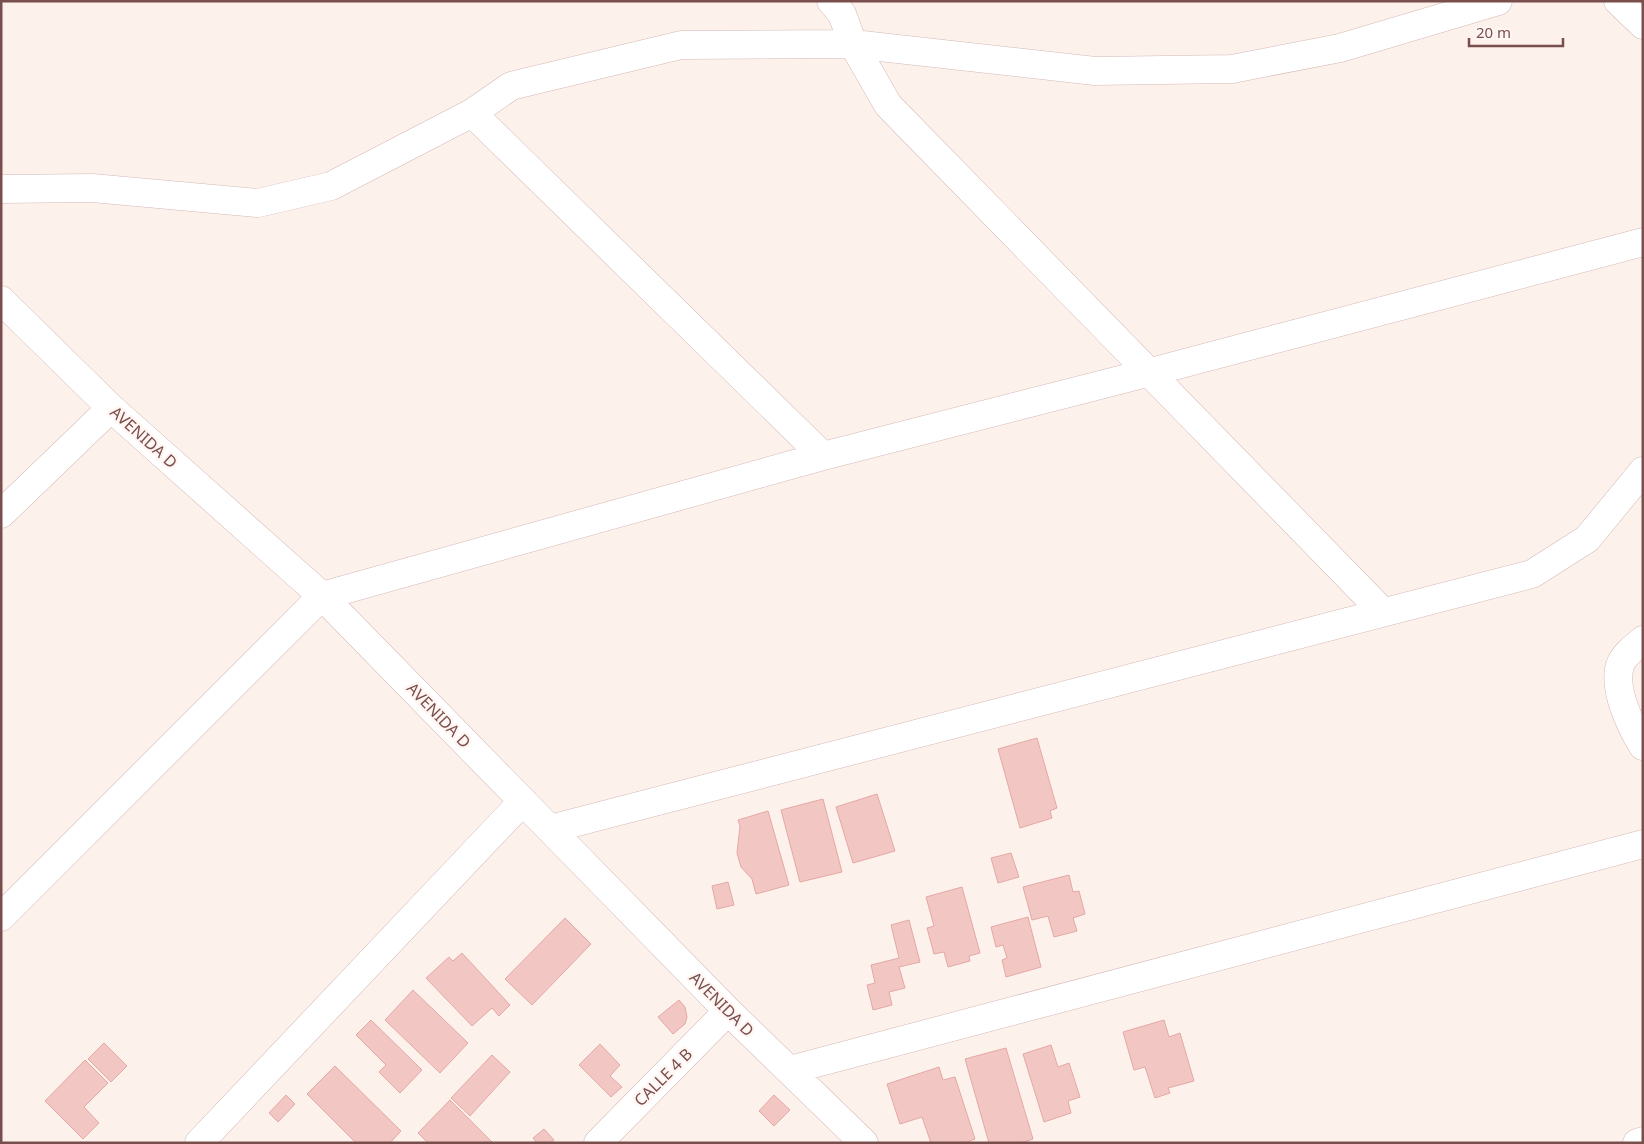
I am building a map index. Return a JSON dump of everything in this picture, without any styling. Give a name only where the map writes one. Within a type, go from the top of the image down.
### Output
[{"type":"street","points":[[831,1],[842,14],[853,44],[888,105],[1151,372],[1383,612]]},
{"type":"street","points":[[1,189],[92,188],[258,203],[331,186],[472,113],[511,86],[681,45],[853,44],[1095,71],[1232,69],[1340,48],[1498,1]]},
{"type":"street","points":[[1618,1],[1643,25]]},
{"type":"street","points":[[472,113],[824,456]]},
{"type":"street","points":[[1,917],[322,596],[824,456],[1643,242]]},
{"type":"street","name":"AVENIDA D","points":[[1,300],[111,408],[322,596],[728,1011],[864,1143]]},
{"type":"street","points":[[1,514],[111,408]]},
{"type":"street","points":[[550,829],[1532,574],[1587,539],[1643,471]]},
{"type":"street","points":[[1643,640],[1621,663],[1619,682],[1624,708],[1643,746]]},
{"type":"street","points":[[199,1143],[523,801]]},
{"type":"street","points":[[790,1070],[1643,844]]},
{"type":"street","name":"CALLE 4 B","points":[[598,1143],[728,1011]]},
{"type":"street","points":[[1637,1143],[1643,1141]]},
{"type":"building","points":[[1037,738],[1057,808],[1050,811],[1052,818],[1020,828],[998,749]]},
{"type":"building","points":[[877,794],[895,851],[853,863],[836,807]]},
{"type":"building","points":[[823,799],[842,872],[800,882],[781,810]]},
{"type":"building","points":[[768,811],[789,885],[756,894],[752,879],[741,867],[737,853],[740,826],[738,820]]},
{"type":"building","points":[[1011,853],[1019,877],[998,883],[991,858]]},
{"type":"building","points":[[1069,875],[1073,892],[1079,891],[1085,914],[1073,918],[1077,931],[1054,937],[1048,916],[1032,920],[1023,887]]},
{"type":"building","points":[[728,882],[734,905],[717,909],[712,886]]},
{"type":"building","points":[[962,887],[980,953],[969,956],[970,961],[948,967],[944,952],[934,954],[927,928],[934,926],[926,897]]},
{"type":"building","points":[[1028,917],[1041,967],[1006,977],[1002,960],[1007,958],[1003,945],[996,947],[991,927]]},
{"type":"building","points":[[565,918],[591,944],[532,1005],[505,979]]},
{"type":"building","points":[[909,920],[920,962],[899,967],[905,988],[889,992],[892,1005],[873,1010],[867,985],[875,983],[871,965],[899,958],[891,925]]},
{"type":"building","points":[[462,953],[510,1005],[499,1016],[492,1008],[472,1026],[426,978],[449,957],[453,961]]},
{"type":"building","points":[[413,990],[468,1043],[440,1073],[385,1020]]},
{"type":"building","points":[[679,1000],[685,1007],[687,1017],[685,1024],[673,1034],[658,1017]]},
{"type":"building","points":[[371,1020],[422,1070],[400,1093],[379,1072],[386,1065],[356,1035]]},
{"type":"building","points":[[1164,1020],[1169,1037],[1180,1033],[1194,1081],[1168,1088],[1170,1093],[1155,1098],[1145,1067],[1134,1070],[1123,1032]]},
{"type":"building","points":[[104,1043],[127,1066],[111,1082],[88,1059]]},
{"type":"building","points":[[600,1044],[620,1065],[610,1076],[622,1087],[611,1097],[579,1065]]},
{"type":"building","points":[[1051,1045],[1058,1067],[1069,1063],[1080,1097],[1068,1101],[1071,1113],[1044,1122],[1023,1054]]},
{"type":"building","points":[[1006,1048],[1033,1139],[1021,1143],[989,1143],[965,1059]]},
{"type":"building","points":[[492,1055],[510,1072],[470,1116],[451,1098]]},
{"type":"building","points":[[85,1060],[108,1083],[84,1107],[99,1123],[83,1139],[45,1101]]},
{"type":"building","points":[[335,1066],[401,1131],[390,1143],[356,1143],[307,1094]]},
{"type":"building","points":[[939,1067],[943,1080],[955,1077],[975,1139],[964,1143],[931,1143],[922,1117],[900,1124],[887,1084]]},
{"type":"building","points":[[286,1095],[295,1104],[278,1122],[269,1113]]},
{"type":"building","points":[[774,1095],[790,1110],[774,1126],[759,1111]]},
{"type":"building","points":[[450,1100],[493,1143],[428,1143],[418,1133]]},
{"type":"building","points":[[544,1129],[554,1140],[550,1143],[537,1143],[533,1138]]}]
